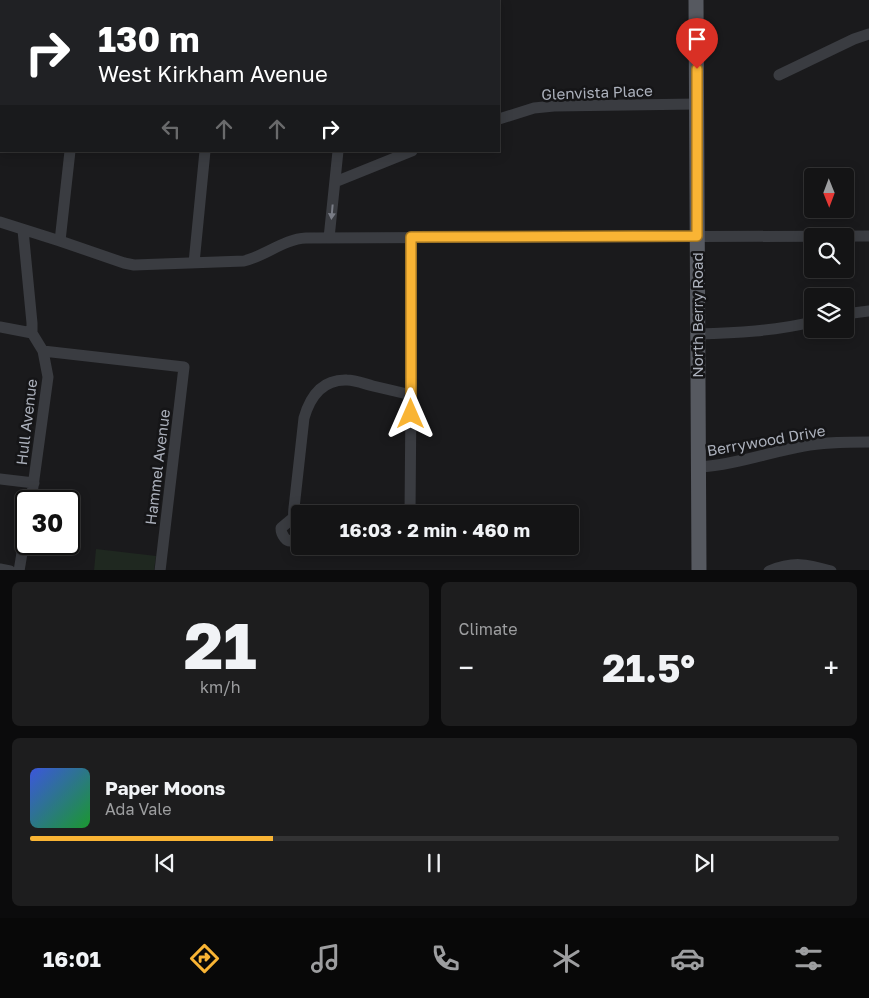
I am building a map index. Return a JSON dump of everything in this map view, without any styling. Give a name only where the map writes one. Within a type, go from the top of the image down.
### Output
[{"type":"main road","name":"North Berry Road","points":[[696,0],[700,570]]},
{"type":"street","points":[[779,75],[854,39],[869,34]]},
{"type":"street","name":"Glenvista Place","points":[[500,119],[534,108],[554,106],[697,104]]},
{"type":"street","points":[[60,241],[70,152]]},
{"type":"street","points":[[194,263],[205,152]]},
{"type":"street","points":[[329,238],[338,152]]},
{"type":"street","points":[[334,182],[409,152]]},
{"type":"street","points":[[0,222],[134,265],[244,261],[260,256],[297,238],[869,236]]},
{"type":"street","name":"Hull Avenue","points":[[22,230],[32,334],[43,351],[48,376],[33,490]]},
{"type":"street","points":[[410,505],[411,237]]},
{"type":"street","points":[[854,313],[869,311]]},
{"type":"street","points":[[697,334],[752,332],[804,324]]},
{"type":"street","points":[[0,327],[32,334]]},
{"type":"street","name":"Hammel Avenue","points":[[43,351],[184,367],[160,570]]},
{"type":"street","points":[[297,505],[304,418],[307,406],[315,394],[325,385],[336,381],[348,380],[411,395]]},
{"type":"street","name":"Berrywood Drive","points":[[699,466],[717,466],[804,446],[841,442],[869,442]]},
{"type":"street","points":[[0,479],[34,483]]},
{"type":"street","points":[[291,525],[280,528],[284,538],[291,541]]},
{"type":"street","points":[[19,570],[22,555]]},
{"type":"street","points":[[769,570],[784,565],[808,564],[831,570]]},
{"type":"street","points":[[0,569],[10,570]]},
{"type":"shaded area","points":[[96,549],[156,556],[154,570],[94,570]]},
{"type":"route","points":[[411,414],[411,237],[697,236],[697,69]]}]
